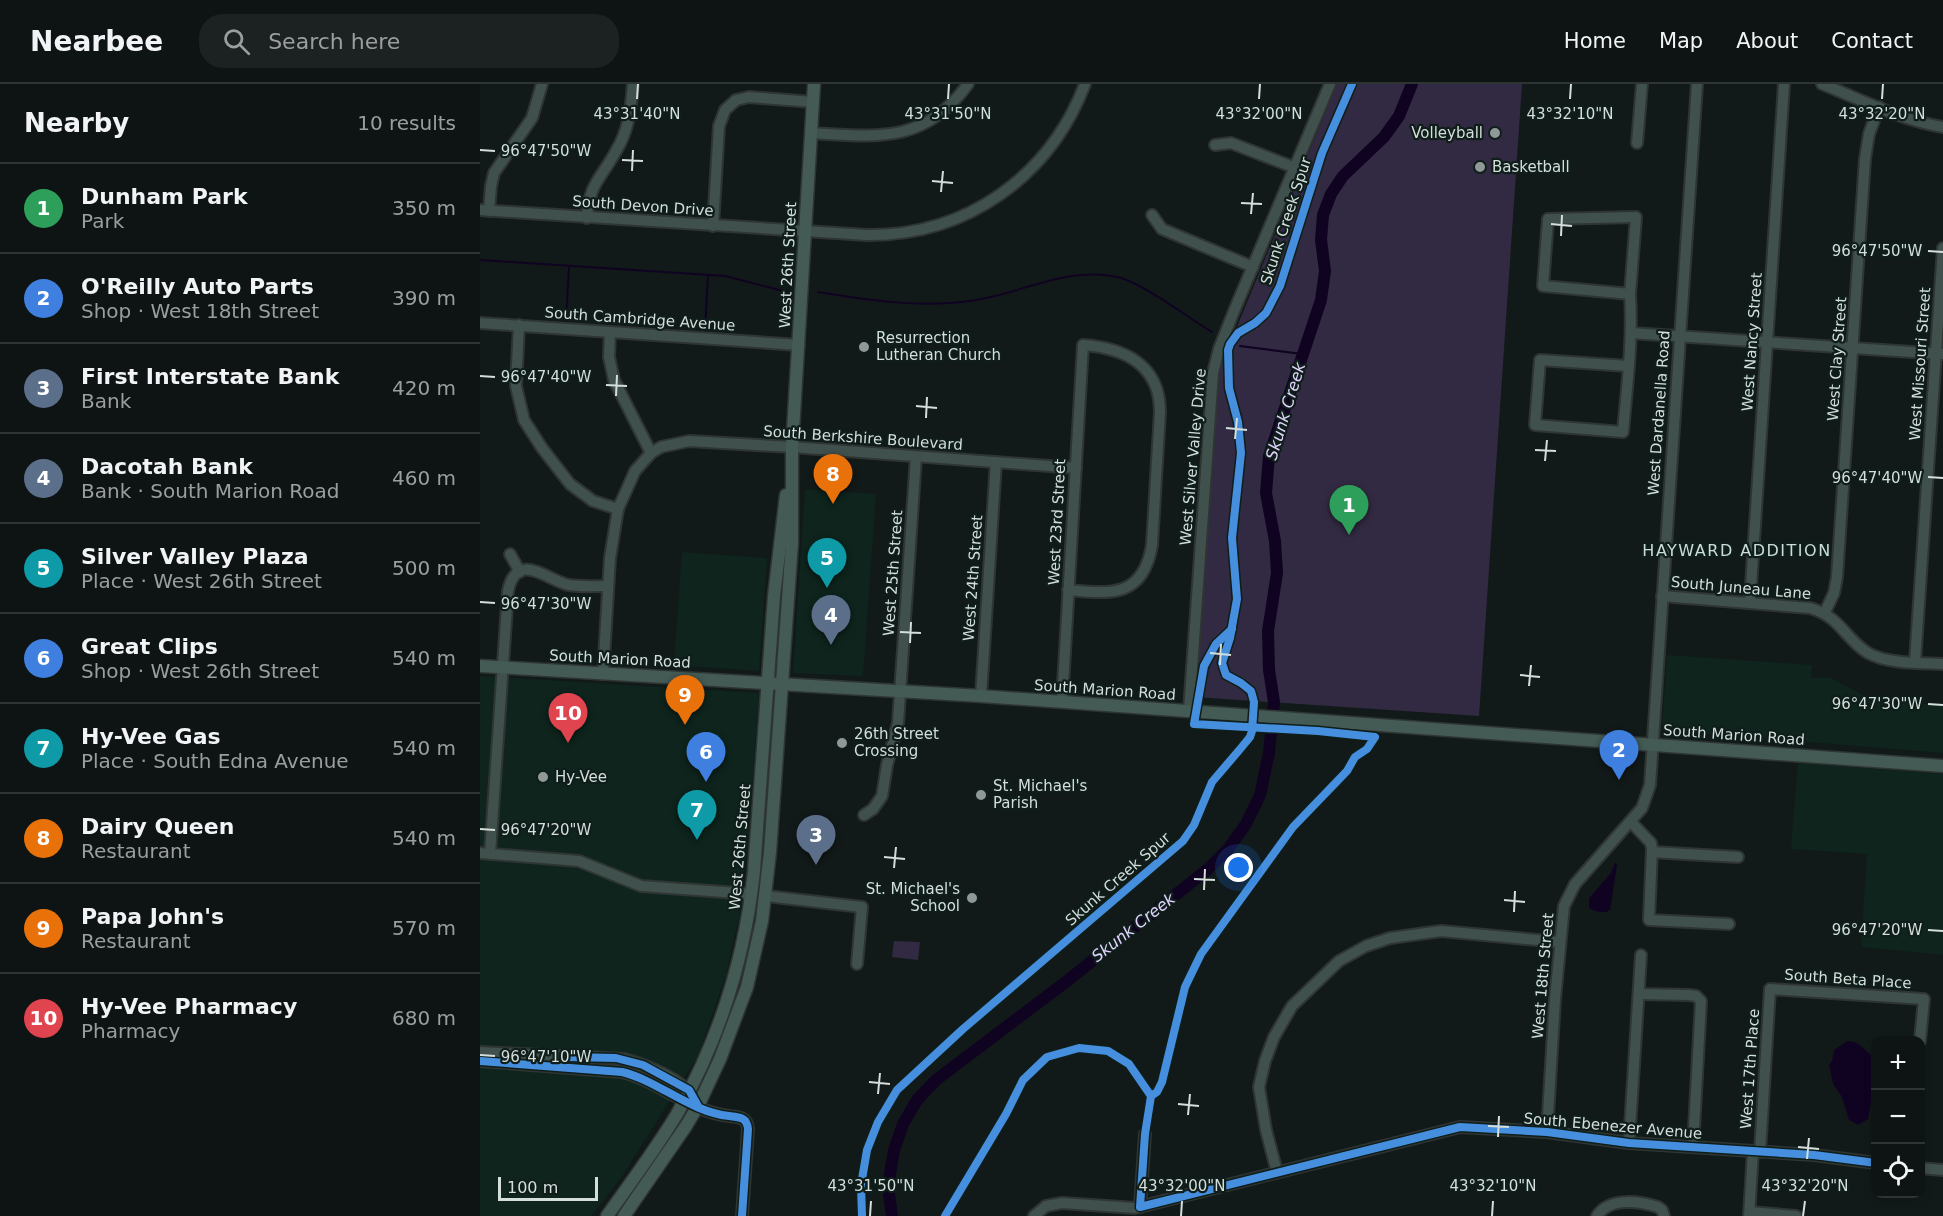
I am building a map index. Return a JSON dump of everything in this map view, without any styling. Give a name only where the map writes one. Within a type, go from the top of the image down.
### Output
[{"type":"main road","name":"West 26th Street","points":[[607,1216],[661,1138],[686,1096],[711,1046],[734,983],[745,935],[752,894],[777,556],[792,447],[814,84]]},
{"type":"main road","name":"West 26th Street","points":[[624,1216],[698,1106],[720,1059],[742,1002],[758,943],[766,896],[792,543],[792,447]]},
{"type":"main road","name":"South Marion Road","points":[[480,666],[981,696],[1943,766]]},
{"type":"main road","points":[[761,784],[764,822],[760,887],[766,896]]},
{"type":"main road","points":[[742,1002],[758,912],[756,898],[752,894]]},
{"type":"street","points":[[485,210],[494,173],[532,118],[542,84]]},
{"type":"street","points":[[587,218],[590,193],[616,151],[627,126],[633,84]]},
{"type":"street","points":[[811,133],[871,137],[903,131],[924,124],[941,113],[968,84]]},
{"type":"street","name":"South Devon Drive","points":[[485,210],[804,232],[898,235],[938,226],[970,213],[1001,194],[1041,158],[1066,124],[1085,84]]},
{"type":"street","name":"West Silver Valley Drive","points":[[1189,711],[1213,373],[1219,349],[1252,267],[1330,84]]},
{"type":"street","points":[[1637,143],[1642,84]]},
{"type":"street","name":"West Dardanella Road","points":[[1653,744],[1697,84]]},
{"type":"street","name":"West Nancy Street","points":[[1750,601],[1784,84]]},
{"type":"street","points":[[1822,84],[1910,120],[1943,127]]},
{"type":"street","points":[[713,226],[719,126],[725,110],[736,100],[749,97],[813,102]]},
{"type":"street","name":"West Clay Street","points":[[1825,612],[1834,593],[1837,577],[1864,159],[1869,134],[1879,107]]},
{"type":"street","points":[[1215,145],[1231,143],[1293,168]]},
{"type":"street","points":[[1152,215],[1162,229],[1252,267]]},
{"type":"street","points":[[1628,366],[1540,360],[1535,425],[1623,432],[1631,333],[1630,294],[1636,217],[1548,219],[1543,286],[1630,294]]},
{"type":"street","name":"West Missouri Street","points":[[1915,662],[1939,354],[1943,248]]},
{"type":"street","name":"South Cambridge Avenue","points":[[480,323],[799,345]]},
{"type":"street","points":[[519,325],[516,386],[524,420],[570,484],[593,501],[618,509]]},
{"type":"street","points":[[603,674],[612,540],[618,509],[630,478],[651,453],[614,380],[609,357],[610,332]]},
{"type":"street","points":[[1631,333],[1939,354]]},
{"type":"street","name":"West 23rd Street","points":[[1062,702],[1068,590],[1083,345],[1106,347],[1120,351],[1144,368],[1158,392],[1159,423],[1150,558],[1135,582],[1117,592],[1068,590]]},
{"type":"street","name":"South Berkshire Boulevard","points":[[651,453],[661,447],[689,441],[1076,468]]},
{"type":"street","name":"West 25th Street","points":[[864,815],[873,809],[882,796],[898,723],[916,457]]},
{"type":"street","name":"West 24th Street","points":[[981,696],[996,462]]},
{"type":"street","points":[[510,554],[520,572]]},
{"type":"street","points":[[608,586],[572,586],[533,569],[520,572],[511,580],[508,591],[485,853],[579,861],[641,886],[752,894]]},
{"type":"street","name":"South Juneau Lane","points":[[1662,596],[1798,605],[1825,612],[1871,655],[1890,660],[1943,664]]},
{"type":"street","name":"West 18th Street","points":[[1547,1132],[1562,914],[1566,898],[1575,884],[1642,808],[1648,794],[1653,744]]},
{"type":"street","points":[[1631,822],[1651,843],[1649,920],[1730,924]]},
{"type":"street","points":[[1652,852],[1738,857]]},
{"type":"street","points":[[766,896],[862,907],[857,964]]},
{"type":"street","points":[[1277,1172],[1266,1130],[1259,1087],[1265,1061],[1274,1037],[1292,1006],[1338,961],[1365,946],[1390,938],[1441,931],[1560,942]]},
{"type":"street","points":[[1629,1143],[1641,955]]},
{"type":"street","name":"South Beta Place","points":[[1770,989],[1924,999],[1920,1036]]},
{"type":"street","name":"West 17th Place","points":[[1749,1214],[1770,989]]},
{"type":"street","points":[[1639,993],[1689,995],[1701,1000],[1694,1147]]},
{"type":"street","points":[[480,1052],[624,1059],[653,1070],[698,1106],[720,1115],[739,1116],[747,1122],[742,1216]]},
{"type":"street","points":[[480,1061],[622,1072],[686,1096]]},
{"type":"street","name":"South Ebenezer Avenue","points":[[1034,1216],[1046,1206],[1062,1203],[1137,1210],[1451,1128],[1547,1132],[1629,1143],[1814,1155],[1871,1162]]},
{"type":"street","points":[[1137,1210],[1146,1134]]},
{"type":"street","points":[[1925,1168],[1943,1170]]},
{"type":"street","points":[[1599,1214],[1615,1203],[1654,1205],[1663,1213]]},
{"type":"street","points":[[1749,1214],[1796,1216]]},
{"type":"shaded area","points":[[1337,84],[1522,84],[1479,716],[1195,697],[1218,373]]},
{"type":"shaded area","points":[[805,489],[876,494],[863,676],[793,673]]},
{"type":"shaded area","points":[[682,552],[767,558],[759,671],[674,665]]},
{"type":"shaded area","points":[[1667,655],[1812,665],[1811,678],[1831,678],[1874,701],[1943,705],[1943,753],[1662,730]]},
{"type":"shaded area","points":[[480,676],[759,693],[748,840],[739,917],[726,975],[698,1056],[619,1181],[591,1216],[480,1216]]},
{"type":"shaded area","points":[[1798,763],[1943,774],[1943,955],[1861,947],[1867,854],[1791,849]]},
{"type":"shaded area","points":[[1615,863],[1617,865],[1610,910],[1602,912],[1589,908],[1589,898],[1611,873]]},
{"type":"shaded area","points":[[894,941],[920,942],[918,960],[892,957]]},
{"type":"shaded area","points":[[1847,1041],[1857,1043],[1871,1054],[1871,1101],[1868,1119],[1858,1125],[1849,1120],[1842,1097],[1833,1084],[1829,1065],[1834,1050]]},
{"type":"waterway","name":"Skunk Creek","points":[[892,1216],[888,1186],[894,1150],[903,1124],[917,1100],[936,1080],[1067,981],[1208,869],[1228,849],[1246,824],[1260,795],[1269,753],[1274,702],[1269,670],[1268,631],[1277,573],[1275,541],[1266,493],[1269,456],[1321,300],[1325,271],[1321,240],[1323,215],[1331,194],[1343,176],[1384,137],[1399,116],[1412,84]]},
{"type":"waterway","points":[[480,260],[725,276],[787,292]]},
{"type":"waterway","points":[[566,321],[569,267]]},
{"type":"waterway","points":[[705,331],[708,275]]},
{"type":"waterway","points":[[818,292],[893,302],[950,303],[988,298],[1064,278],[1102,275],[1121,278],[1143,288],[1212,332]]},
{"type":"waterway","points":[[1240,346],[1302,354]]},
{"type":"cycle path","name":"Skunk Creek Spur","points":[[862,1216],[861,1185],[867,1150],[878,1122],[897,1090],[963,1029],[1183,841],[1194,825],[1212,782],[1250,737],[1254,702],[1251,691],[1226,675],[1222,663],[1230,638],[1237,599],[1232,538],[1241,453],[1238,422],[1229,388],[1228,350],[1238,333],[1266,313],[1280,286],[1322,153],[1352,84]]},
{"type":"cycle path","points":[[1151,1096],[1157,1092],[1162,1082],[1185,987],[1201,954],[1293,827],[1347,771],[1355,757],[1367,749],[1375,737],[1318,731],[1194,724],[1204,666],[1216,644],[1232,629]]},
{"type":"cycle path","points":[[945,1216],[1006,1114],[1023,1080],[1047,1057],[1079,1048],[1108,1051],[1129,1064],[1151,1096],[1145,1134],[1140,1207],[1460,1127],[1547,1132],[1629,1143],[1814,1155],[1871,1162]]},
{"type":"cycle path","points":[[568,1057],[616,1058],[643,1065],[689,1090],[698,1106]]},
{"type":"cycle path","points":[[480,1061],[622,1072],[649,1082],[701,1109],[742,1118],[748,1129],[742,1216]]},
{"type":"place","name":"Volleyball","points":[[1495,133]]},
{"type":"place","name":"Basketball","points":[[1480,167]]},
{"type":"place","name":"Resurrection Lutheran Church","points":[[864,347]]},
{"type":"place","name":"Dairy Queen","points":[[833,504]]},
{"type":"place","name":"Dunham Park","points":[[1349,535]]},
{"type":"place","name":"Silver Valley Plaza","points":[[827,588]]},
{"type":"place","name":"Dacotah Bank","points":[[831,645]]},
{"type":"place","name":"Papa John's","points":[[685,725]]},
{"type":"place","name":"Hy-Vee Pharmacy","points":[[568,743]]},
{"type":"place","name":"26th Street Crossing","points":[[842,743]]},
{"type":"place","name":"Hy-Vee","points":[[543,777]]},
{"type":"place","name":"O'Reilly Auto Parts","points":[[1619,780]]},
{"type":"place","name":"Great Clips","points":[[706,782]]},
{"type":"place","name":"St. Michael's Parish","points":[[981,795]]},
{"type":"place","name":"Hy-Vee Gas","points":[[697,840]]},
{"type":"place","name":"First Interstate Bank","points":[[816,865]]},
{"type":"place","name":"St. Michael's School","points":[[972,898]]},
{"type":"district","name":"HAYWARD ADDITION","points":[[1737,550]]}]
